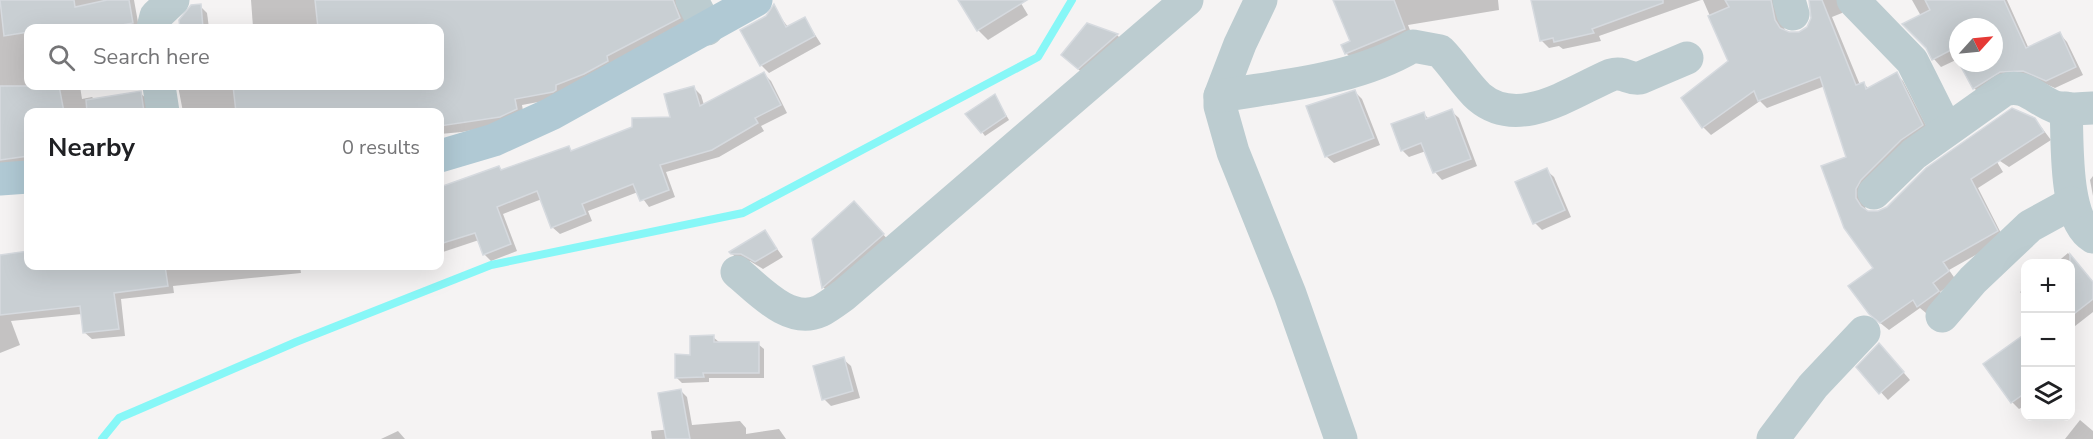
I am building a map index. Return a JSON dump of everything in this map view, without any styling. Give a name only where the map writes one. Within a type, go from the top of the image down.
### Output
[{"type":"main road","points":[[444,155],[494,140],[551,114],[756,0]]},
{"type":"main road","points":[[0,178],[24,177]]},
{"type":"street","points":[[154,24],[156,16],[173,0]]},
{"type":"street","points":[[692,0],[707,29]]},
{"type":"street","points":[[737,272],[785,309],[801,314],[820,311],[844,295],[1187,0]]},
{"type":"street","points":[[1261,0],[1240,44],[1220,96],[1220,106],[1233,152],[1290,294],[1341,439]]},
{"type":"street","points":[[1853,0],[1912,61],[1946,129]]},
{"type":"street","points":[[1220,96],[1329,77],[1393,58],[1413,46],[1440,51],[1478,96],[1490,105],[1515,112],[1533,109],[1616,73],[1637,79],[1687,58]]},
{"type":"street","points":[[1874,193],[1914,154],[1946,129],[1997,94],[2012,87],[2020,88],[2055,107],[2079,108],[2072,203],[2086,233],[2093,237]]},
{"type":"street","points":[[160,90],[162,108]]},
{"type":"street","points":[[1942,316],[1973,280],[2030,226],[2072,203]]},
{"type":"street","points":[[1773,439],[1813,386],[1864,332]]},
{"type":"building","points":[[0,0],[74,0],[75,7],[107,0],[129,0],[133,23],[24,24],[24,33],[4,36]]},
{"type":"building","points":[[315,0],[673,0],[680,18],[607,56],[608,61],[584,74],[556,85],[556,90],[553,92],[515,99],[517,109],[500,117],[444,125],[444,108],[236,108],[233,90],[444,90],[444,24],[318,24]]},
{"type":"building","points":[[958,0],[1027,0],[977,31]]},
{"type":"building","points":[[1333,0],[1394,0],[1405,29],[1345,54],[1341,45],[1350,41]]},
{"type":"building","points":[[1531,0],[1663,0],[1663,3],[1592,29],[1594,33],[1554,42],[1553,38],[1540,41]]},
{"type":"building","points":[[1725,0],[1771,0],[1775,20],[1780,28],[1789,32],[1799,32],[1807,27],[1811,18],[1809,0],[1822,0],[1856,85],[1864,82],[1866,89],[1897,72],[1923,125],[1901,140],[1861,180],[1856,189],[1856,198],[1868,211],[1878,211],[1887,207],[1926,168],[2012,108],[2035,118],[2044,132],[1971,179],[1998,231],[1943,262],[1949,271],[1933,283],[1939,291],[1917,307],[1913,300],[1880,323],[1869,314],[1848,286],[1873,268],[1844,228],[1821,166],[1846,157],[1820,77],[1758,101],[1754,91],[1702,128],[1681,98],[1728,61],[1708,16],[1729,7]]},
{"type":"building","points":[[1925,0],[2004,0],[2026,48],[2060,32],[2076,67],[2046,81],[2023,71],[2003,72],[2003,18],[1949,18],[1949,51],[1932,60],[1926,48],[1902,24],[1930,10]]},
{"type":"building","points":[[201,4],[203,24],[180,24],[179,20],[191,5]]},
{"type":"building","points":[[774,4],[786,27],[805,17],[815,36],[760,66],[740,30],[766,16]]},
{"type":"building","points":[[1087,23],[1118,34],[1078,69],[1061,55]]},
{"type":"building","points":[[764,72],[781,105],[755,118],[758,123],[712,150],[660,165],[669,190],[640,201],[633,184],[582,204],[586,214],[551,228],[537,191],[497,207],[511,244],[483,255],[475,233],[444,243],[444,186],[499,166],[501,170],[569,146],[571,151],[632,127],[632,118],[670,117],[664,94],[694,86],[700,106]]},
{"type":"building","points":[[1964,72],[2000,72],[1973,89]]},
{"type":"building","points":[[0,86],[24,86],[24,90],[60,90],[63,108],[24,108],[24,157],[0,160]]},
{"type":"building","points":[[1355,90],[1374,138],[1325,157],[1306,106]]},
{"type":"building","points":[[141,91],[143,108],[87,108],[86,100]]},
{"type":"building","points":[[995,94],[1006,116],[981,133],[965,114]]},
{"type":"building","points":[[1452,109],[1471,159],[1433,173],[1421,143],[1401,151],[1391,124],[1424,112],[1426,119]]},
{"type":"building","points":[[1547,168],[1565,210],[1533,224],[1515,182]]},
{"type":"building","points":[[854,201],[884,234],[822,288],[812,239]]},
{"type":"building","points":[[765,230],[777,249],[755,262],[741,254],[729,252]]},
{"type":"building","points":[[24,252],[24,270],[166,270],[168,286],[114,293],[119,329],[83,333],[80,306],[0,315],[0,255]]},
{"type":"building","points":[[2075,260],[2093,282],[2093,299],[2075,313]]},
{"type":"building","points":[[714,335],[714,342],[759,342],[759,373],[703,373],[704,377],[675,378],[675,354],[690,355],[690,336]]},
{"type":"building","points":[[2021,337],[2021,396],[2011,403],[1983,364]]},
{"type":"building","points":[[1879,343],[1904,372],[1879,394],[1856,367]]},
{"type":"building","points":[[844,357],[853,391],[822,400],[813,366]]},
{"type":"building","points":[[681,389],[690,439],[666,439],[658,393]]},
{"type":"waterway","points":[[102,439],[119,418],[296,342],[491,265],[743,213],[1038,57],[1072,0]]}]
